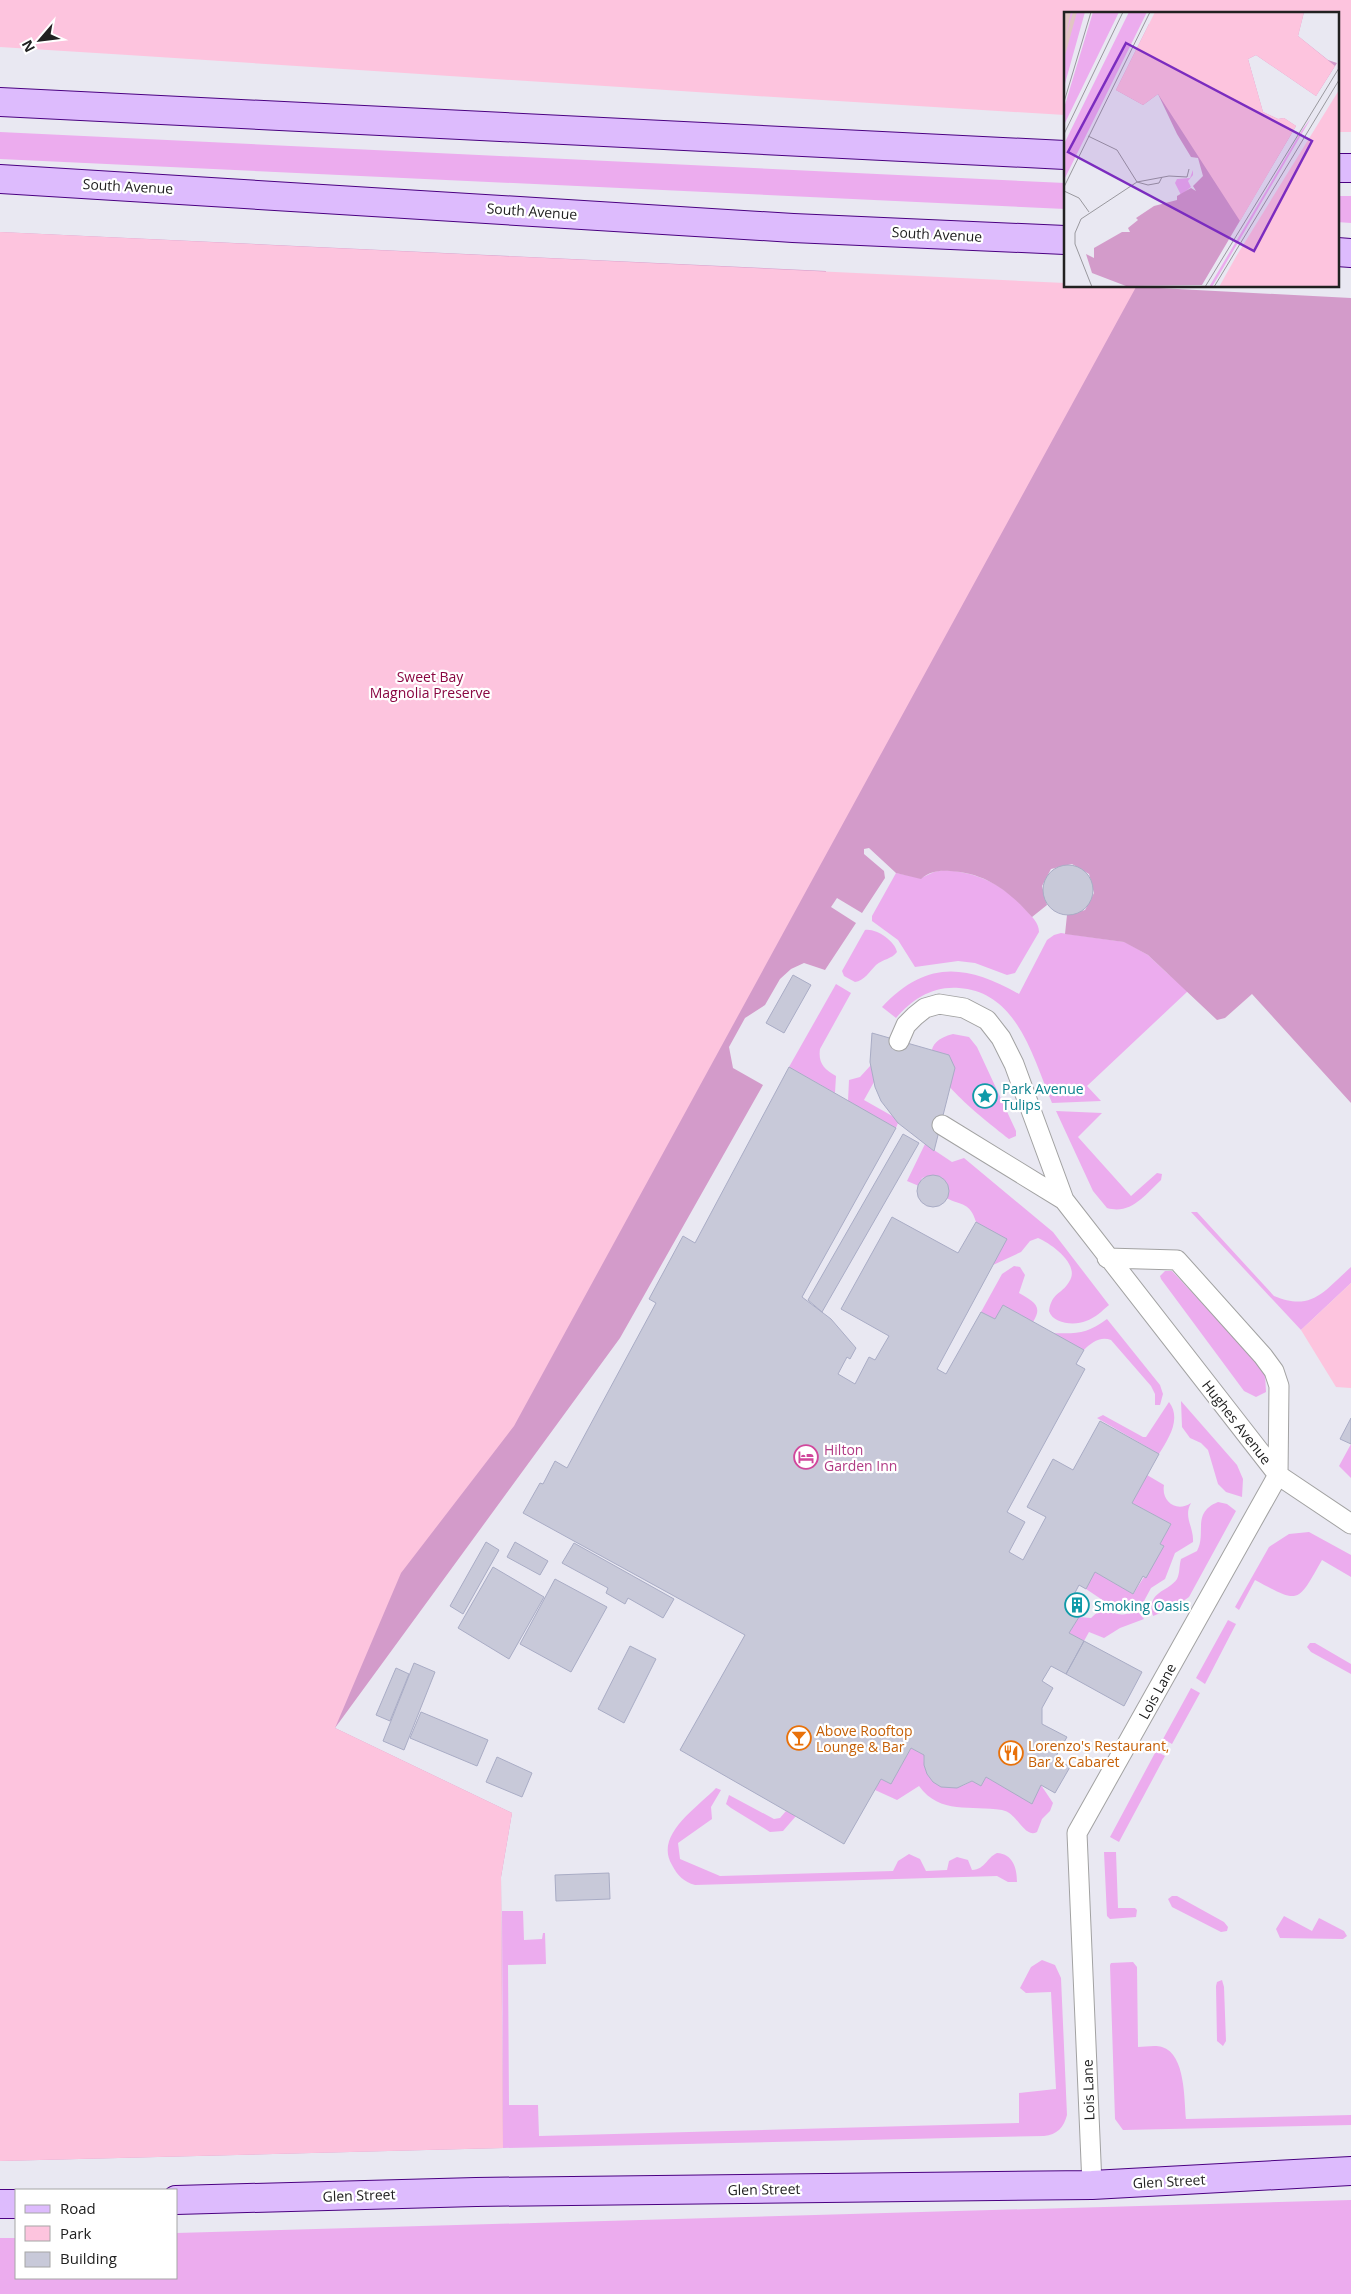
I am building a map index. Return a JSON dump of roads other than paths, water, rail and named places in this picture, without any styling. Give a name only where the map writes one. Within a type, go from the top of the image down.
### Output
[{"type":"street","points":[[0,102],[1064,155]]},
{"type":"street","points":[[1338,168],[1351,168]]},
{"type":"street","name":"South Avenue","points":[[0,179],[793,228],[1064,240]]},
{"type":"street","points":[[1338,252],[1351,253]]},
{"type":"street","name":"Glen Street","points":[[178,2200],[476,2192],[1092,2185],[1351,2171]]},
{"type":"street","points":[[0,2204],[15,2204]]},
{"type":"lane","name":"Hughes Avenue","points":[[899,1041],[906,1025],[915,1016],[926,1008],[939,1004],[964,1008],[987,1020],[1001,1038],[1014,1064],[1064,1200],[1107,1258],[1278,1475]]},
{"type":"lane","name":"Hughes Avenue","points":[[942,1125],[1064,1200]]},
{"type":"lane","name":"Hughes Avenue","points":[[1107,1258],[1177,1260],[1263,1356],[1274,1371],[1279,1386],[1278,1475]]},
{"type":"lane","points":[[1278,1475],[1351,1524]]},
{"type":"lane","name":"Lois Lane","points":[[1092,2185],[1077,1832],[1278,1475]]},
{"type":"place","name":"Park Avenue Tulips","points":[[985,1096]]},
{"type":"place","name":"Hilton Garden Inn","points":[[806,1457]]},
{"type":"place","name":"Smoking Oasis","points":[[1077,1605]]},
{"type":"place","name":"Above Rooftop Lounge & Bar","points":[[799,1738]]},
{"type":"place","name":"Lorenzo's Restaurant, Bar & Cabaret","points":[[1011,1753]]},
{"type":"park label","name":"Sweet Bay Magnolia Preserve","points":[[430,684]]}]
